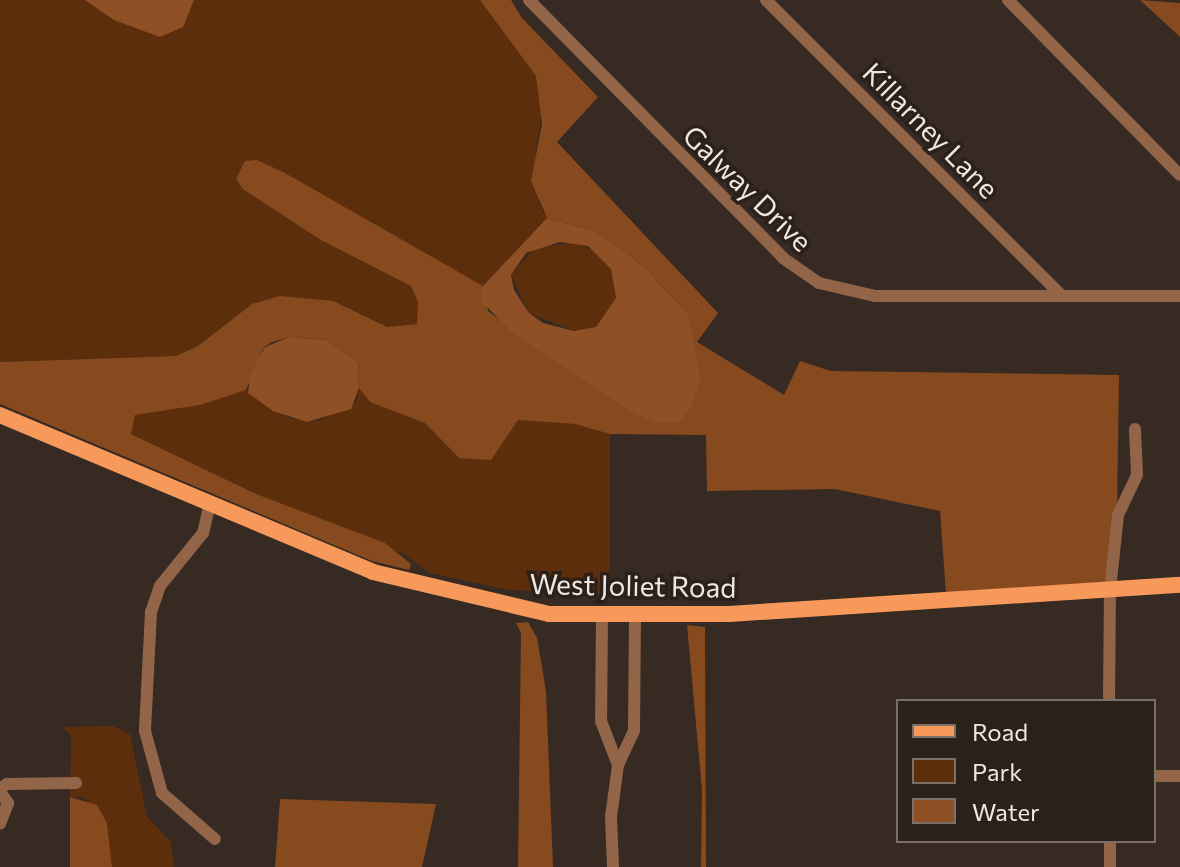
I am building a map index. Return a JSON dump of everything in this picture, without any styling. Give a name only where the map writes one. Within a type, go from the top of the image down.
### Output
[{"type":"main road","name":"West Joliet Road","points":[[0,415],[373,572],[433,590],[549,614],[729,614],[1180,585]]},
{"type":"street","name":"Galway Drive","points":[[529,0],[783,258],[809,278],[875,296],[1180,296]]},
{"type":"street","name":"Killarney Lane","points":[[766,0],[1061,295]]},
{"type":"street","points":[[1008,0],[1180,175]]},
{"type":"street","points":[[1109,699],[1110,590],[1118,515],[1137,475],[1135,429]]},
{"type":"street","points":[[210,503],[203,533],[160,586],[151,612],[145,731],[162,793],[215,839]]},
{"type":"street","points":[[602,615],[601,721],[618,765]]},
{"type":"street","points":[[613,867],[611,817],[618,765],[634,730],[635,615]]},
{"type":"street","points":[[1156,776],[1180,776]]},
{"type":"street","points":[[0,824],[8,803],[0,790],[7,784],[76,783]]},
{"type":"street","points":[[1110,843],[1110,867]]},
{"type":"green space","points":[[0,0],[480,0],[536,76],[543,102],[536,152],[539,204],[547,218],[483,286],[257,160],[375,264],[411,286],[418,302],[417,324],[387,327],[279,296],[252,304],[198,346],[176,356],[0,362]]},
{"type":"green space","points":[[576,242],[600,254],[611,269],[616,298],[596,327],[574,331],[529,313],[511,275],[535,248]]},
{"type":"green space","points":[[359,388],[370,402],[425,423],[459,458],[518,420],[575,424],[610,434],[610,595],[507,590],[430,573],[402,553],[256,494],[131,434],[135,415],[200,405],[246,390],[289,418],[319,421],[356,402]]},
{"type":"green space","points":[[113,726],[130,734],[147,817],[171,842],[174,867],[112,867],[107,823],[83,797],[70,797],[71,736],[62,727]]},
{"type":"shaded area","points":[[480,0],[511,0],[522,18],[598,97],[557,142],[718,313],[697,342],[784,395],[800,361],[831,371],[1119,375],[1116,581],[946,594],[940,511],[835,489],[707,491],[706,435],[610,434],[575,424],[518,420],[491,460],[459,458],[425,423],[370,402],[359,388],[358,362],[327,340],[289,337],[272,342],[264,347],[246,390],[200,405],[135,415],[131,434],[256,494],[385,543],[411,564],[409,570],[372,561],[0,404],[0,362],[176,356],[198,346],[252,304],[279,296],[333,301],[387,327],[417,324],[418,302],[411,286],[321,240],[243,189],[236,179],[245,161],[257,160],[285,173],[483,286],[488,311],[564,367],[688,314],[644,267],[612,242],[595,231],[547,218],[531,181],[542,124],[536,76]]},
{"type":"shaded area","points":[[1140,0],[1180,3],[1180,37]]},
{"type":"shaded area","points":[[528,622],[537,638],[546,691],[553,867],[518,867],[521,633],[516,623]]},
{"type":"shaded area","points":[[687,625],[705,627],[706,867],[701,867],[702,790]]},
{"type":"shaded area","points":[[70,797],[97,805],[107,823],[112,867],[70,867]]},
{"type":"shaded area","points":[[280,799],[436,804],[422,867],[275,867]]},
{"type":"water","points":[[85,0],[194,0],[183,27],[160,37],[114,20]]},
{"type":"water","points":[[547,218],[595,231],[644,267],[688,314],[700,378],[692,407],[679,422],[656,423],[628,410],[515,335],[481,301],[483,286]],"holes":[[[560,242],[588,246],[611,269],[616,298],[596,327],[574,331],[543,323],[529,313],[514,290],[511,275],[526,253]]]},
{"type":"water","points":[[289,337],[327,340],[358,362],[359,388],[351,409],[307,422],[273,411],[248,393],[250,375],[265,347]]}]
